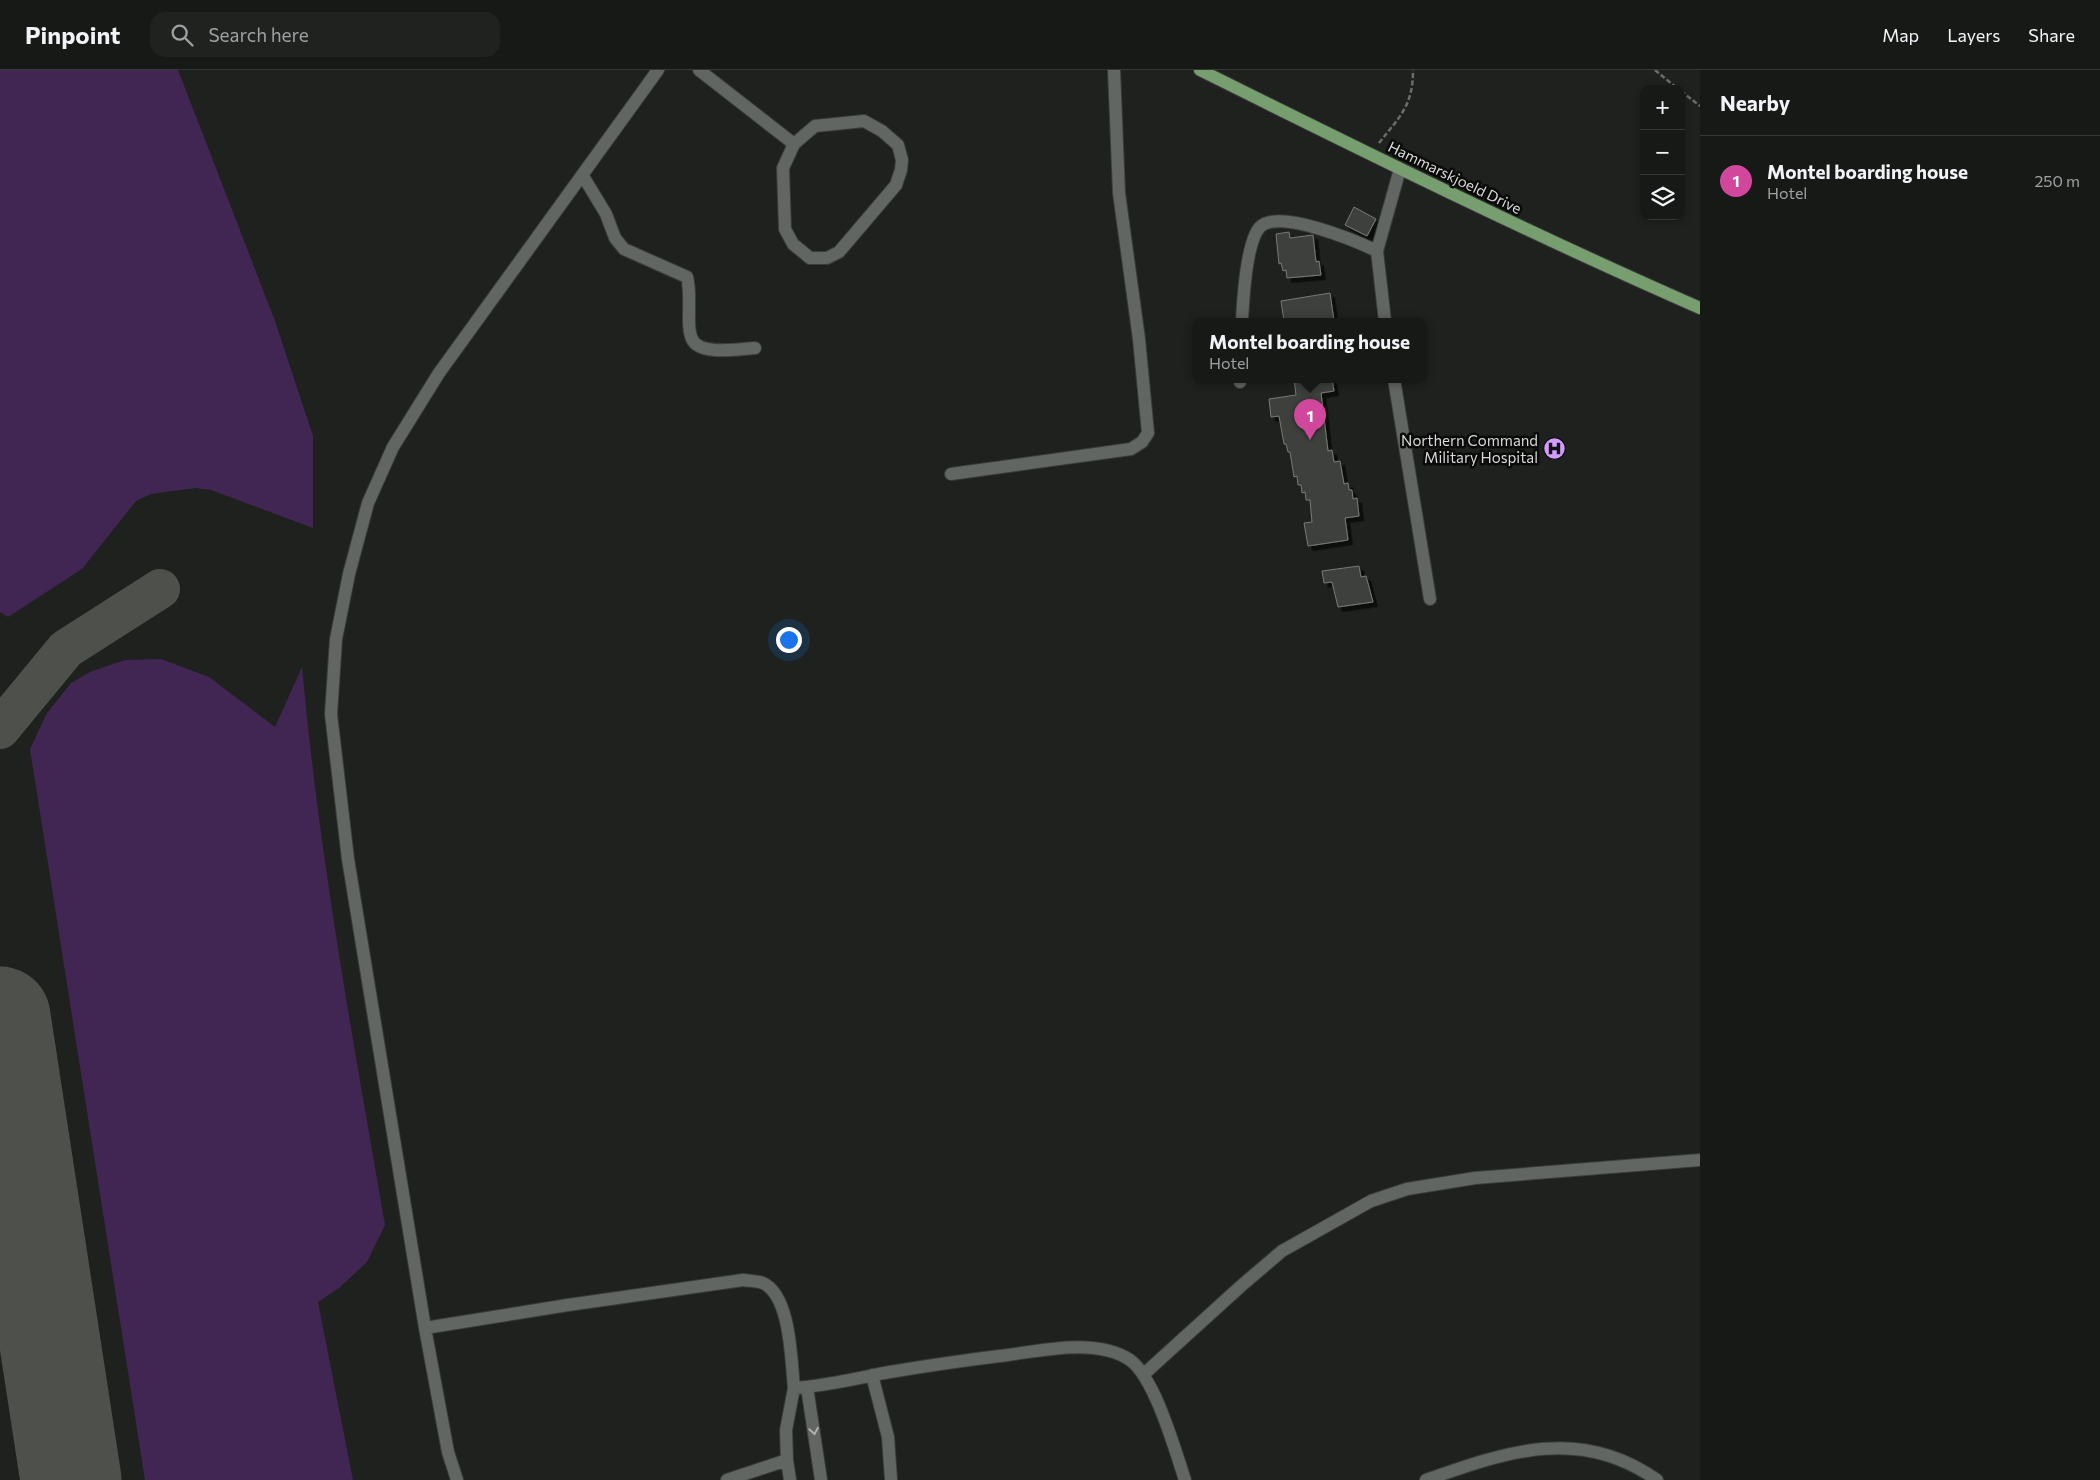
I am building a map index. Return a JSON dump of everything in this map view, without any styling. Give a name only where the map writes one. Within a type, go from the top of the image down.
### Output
[{"type":"main road","name":"Hammarskjoeld Drive","points":[[1200,70],[1400,169],[1700,308]]},
{"type":"street","points":[[457,1480],[448,1452],[425,1328],[347,850],[331,714],[336,639],[349,574],[368,503],[393,447],[439,373],[658,70]]},
{"type":"street","points":[[699,70],[794,144]]},
{"type":"street","points":[[951,474],[1131,449],[1142,442],[1148,433],[1140,339],[1119,192],[1114,70]]},
{"type":"street","points":[[864,121],[882,131],[898,145],[902,160],[896,184],[839,252],[827,258],[810,258],[793,244],[785,229],[784,168],[794,144],[815,126],[864,121]]},
{"type":"street","points":[[1385,318],[1377,252],[1400,169]]},
{"type":"street","points":[[583,176],[602,206],[615,238],[624,249],[687,277],[690,286],[689,326],[692,340],[700,347],[708,350],[755,348]]},
{"type":"street","points":[[1242,318],[1243,298],[1251,247],[1258,229],[1265,223],[1278,221],[1319,229],[1355,241],[1377,252]]},
{"type":"street","points":[[1395,383],[1430,599]]},
{"type":"street","points":[[1144,1374],[1282,1251],[1371,1201],[1407,1189],[1474,1178],[1700,1160]]},
{"type":"street","points":[[425,1328],[743,1280],[763,1283],[777,1296],[787,1324],[794,1388],[786,1430],[790,1480]]},
{"type":"street","points":[[794,1388],[941,1363],[1052,1349],[1081,1348],[1107,1350],[1130,1360],[1144,1374],[1158,1406],[1185,1480]]},
{"type":"street","points":[[872,1375],[888,1437],[891,1480]]},
{"type":"street","points":[[807,1387],[822,1480]]},
{"type":"street","points":[[1426,1480],[1488,1458],[1535,1449],[1568,1447],[1611,1456],[1641,1468],[1657,1480]]},
{"type":"street","points":[[727,1480],[787,1460]]},
{"type":"path","points":[[1370,154],[1406,108],[1412,94],[1413,70]]},
{"type":"path","points":[[1655,70],[1673,85]]},
{"type":"path","points":[[1685,94],[1700,106]]},
{"type":"shaded area","points":[[0,70],[178,70],[275,321],[313,436],[313,528],[211,490],[195,488],[151,494],[136,501],[82,569],[8,617],[0,612]]},
{"type":"shaded area","points":[[161,659],[209,677],[275,727],[302,667],[327,877],[385,1225],[367,1262],[339,1288],[318,1302],[353,1480],[145,1480],[30,749],[47,713],[71,683],[90,672],[125,660]]},
{"type":"building","points":[[1354,207],[1376,219],[1367,236],[1345,225]]},
{"type":"building","points":[[1289,232],[1290,238],[1313,235],[1316,262],[1319,261],[1321,275],[1287,278],[1286,270],[1283,271],[1281,263],[1279,264],[1276,234]]},
{"type":"building","points":[[1330,293],[1334,318],[1284,318],[1281,301]]},
{"type":"building","points":[[1294,383],[1333,383],[1334,391],[1321,393],[1328,451],[1332,450],[1334,462],[1340,461],[1344,484],[1348,483],[1349,490],[1352,490],[1353,499],[1357,498],[1359,516],[1345,518],[1348,540],[1308,546],[1304,523],[1312,522],[1310,500],[1306,500],[1305,492],[1302,493],[1301,485],[1298,485],[1297,476],[1294,477],[1290,452],[1288,452],[1286,444],[1284,444],[1279,416],[1271,417],[1269,399],[1296,395]]},
{"type":"building","points":[[1359,566],[1361,577],[1366,576],[1373,602],[1338,607],[1332,582],[1324,583],[1322,571]]},
{"type":"taxiway","points":[[0,729],[66,649],[160,589]]},
{"type":"runway","points":[[0,1017],[71,1480]]},
{"type":"place","name":"Montel boarding house","points":[[1310,440]]},
{"type":"place","name":"Northern Command Military Hospital","points":[[1554,449]]}]
